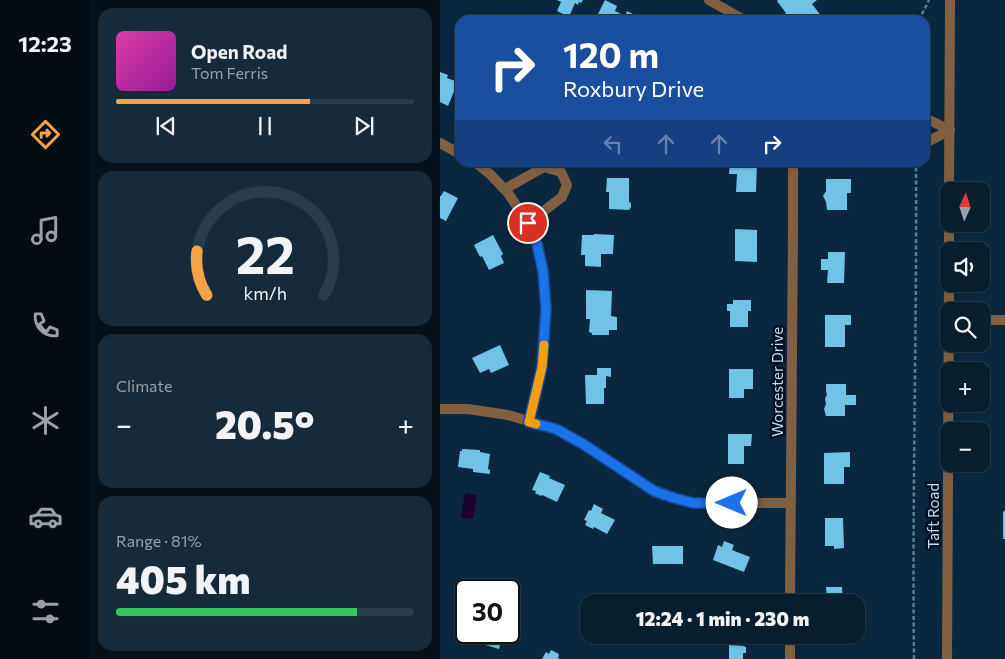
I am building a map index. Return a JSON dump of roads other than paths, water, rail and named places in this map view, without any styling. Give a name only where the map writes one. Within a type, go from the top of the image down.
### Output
[{"type":"street","points":[[709,0],[735,15]]},
{"type":"street","points":[[949,182],[950,0]]},
{"type":"street","points":[[930,120],[950,130]]},
{"type":"street","points":[[930,140],[950,130]]},
{"type":"street","points":[[440,143],[455,151]]},
{"type":"street","points":[[481,167],[505,189],[528,223],[537,244],[543,271],[546,309],[542,367],[529,422]]},
{"type":"street","points":[[505,189],[544,167],[561,172],[566,185],[562,197],[528,223]]},
{"type":"street","name":"Worcester Drive","points":[[790,594],[793,167]]},
{"type":"street","points":[[990,320],[1005,320]]},
{"type":"street","name":"Taft Road","points":[[947,659],[949,352]]},
{"type":"street","points":[[440,409],[468,409],[508,416],[556,429],[583,444],[647,487],[674,498],[693,503],[791,503]]},
{"type":"street","points":[[790,644],[790,659]]}]
